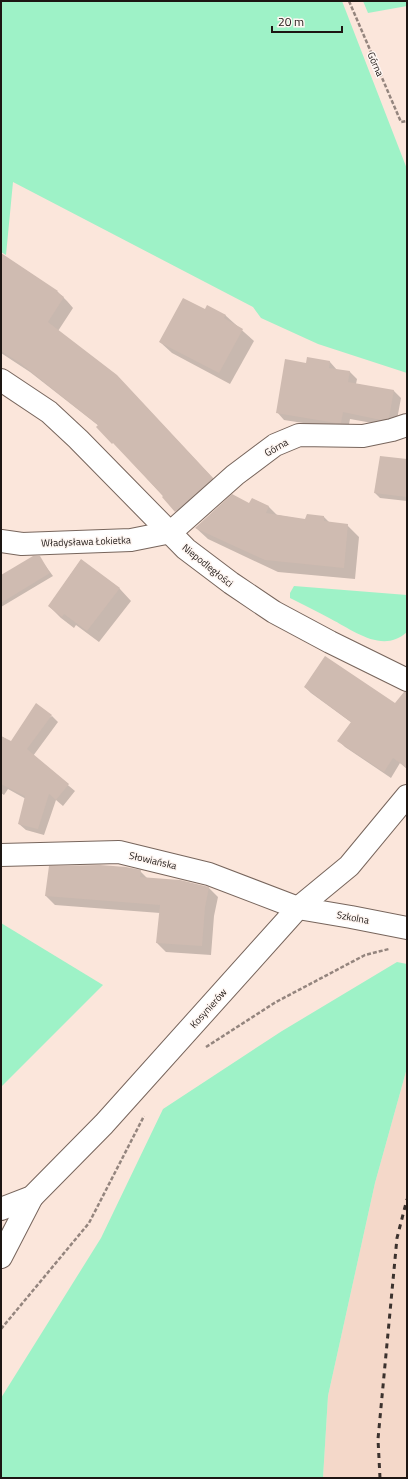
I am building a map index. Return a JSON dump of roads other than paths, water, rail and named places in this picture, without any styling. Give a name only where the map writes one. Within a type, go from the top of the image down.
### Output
[{"type":"street","name":"Niepodległości","points":[[1,380],[49,412],[78,439],[171,532],[186,549],[231,583],[274,612],[330,642],[407,679]]},
{"type":"street","name":"Górna","points":[[171,532],[235,475],[276,445],[299,435],[363,436],[392,430],[407,424]]},
{"type":"street","name":"Władysława Łokietka","points":[[1,541],[22,544],[131,540],[171,532]]},
{"type":"street","name":"Kosynierów","points":[[1,1209],[32,1197],[104,1124],[298,908],[349,866],[407,796]]},
{"type":"street","name":"Słowiańska","points":[[1,855],[119,852],[209,874],[298,908]]},
{"type":"street","name":"Szkolna","points":[[298,908],[407,928]]},
{"type":"street","points":[[1,1257],[32,1197]]},
{"type":"railway","points":[[380,1478],[378,1439],[397,1238],[407,1199]]}]
